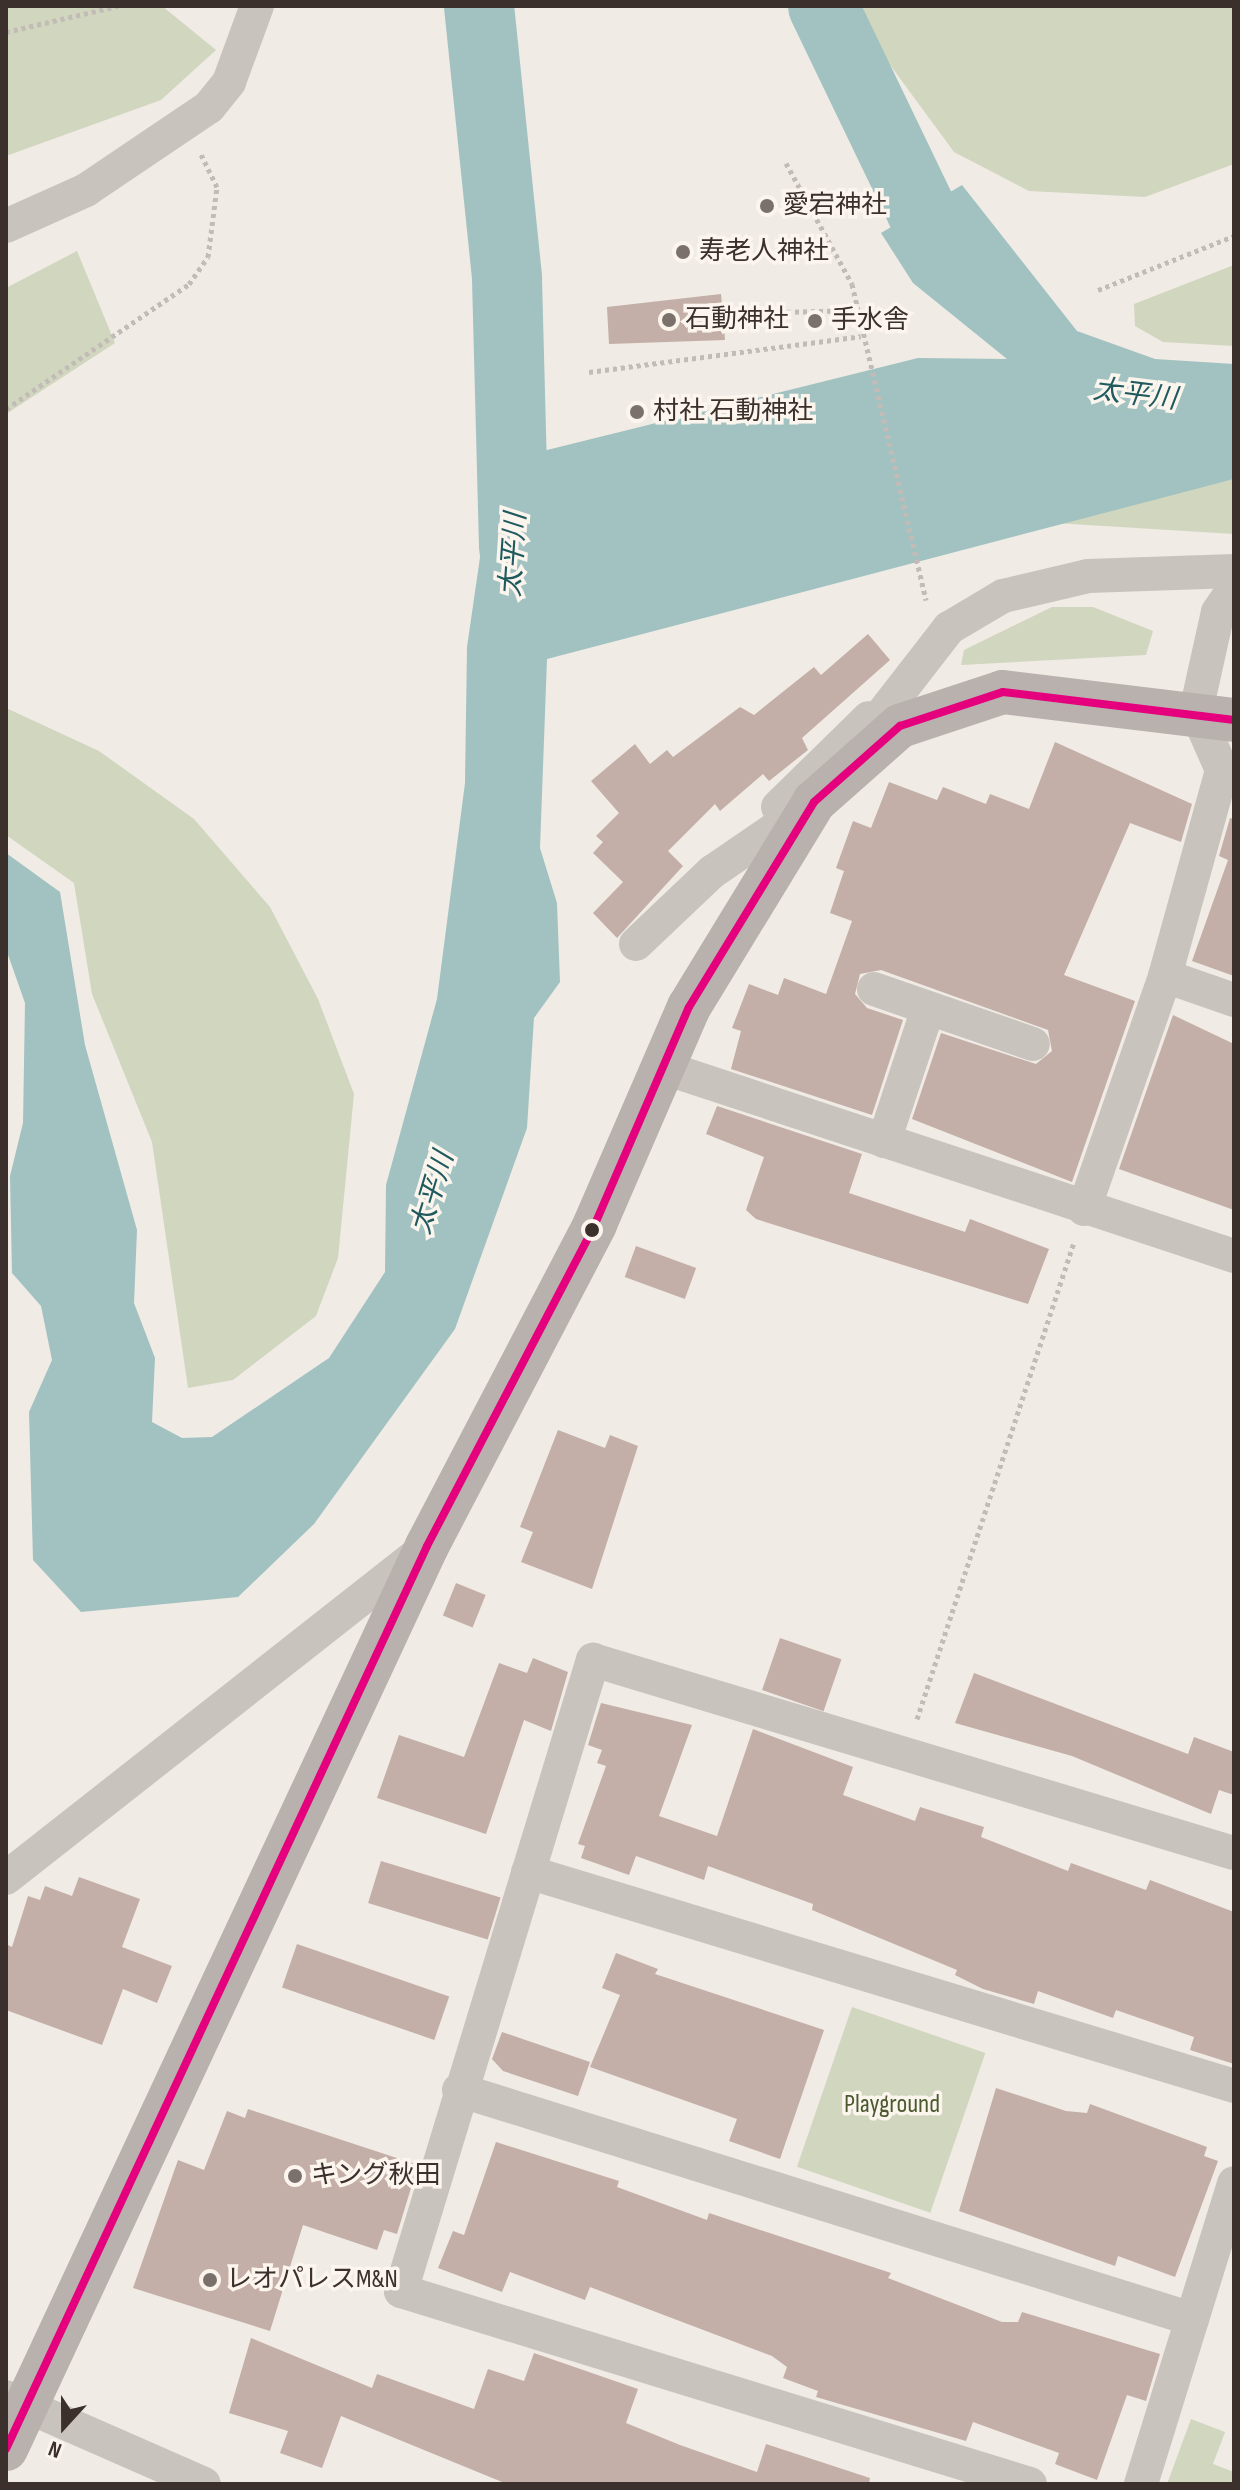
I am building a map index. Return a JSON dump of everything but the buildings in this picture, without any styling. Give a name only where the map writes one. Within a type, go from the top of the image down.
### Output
[{"type":"main road","points":[[6,2449],[15,2400],[427,1546],[595,1224],[662,1067],[763,875],[814,802],[900,726],[1003,692],[1215,716]]},
{"type":"street","points":[[6,226],[86,190],[209,107],[229,82],[257,6]]},
{"type":"street","points":[[712,872],[814,802],[949,628],[1003,596],[1088,576],[1234,571]]},
{"type":"street","points":[[1084,1209],[1165,976],[1222,770],[1215,716],[1218,612],[1234,588]]},
{"type":"street","points":[[636,944],[909,679]]},
{"type":"street","points":[[1165,976],[1234,1000]]},
{"type":"street","points":[[874,989],[1033,1044]]},
{"type":"street","points":[[884,1141],[928,1009]]},
{"type":"street","points":[[662,1067],[1084,1209],[1234,1256]]},
{"type":"street","points":[[6,1878],[427,1546]]},
{"type":"street","points":[[1030,2484],[401,2291],[459,2090],[593,1660],[1234,1853]]},
{"type":"street","points":[[528,1872],[1234,2086]]},
{"type":"street","points":[[459,2090],[1192,2319]]},
{"type":"street","points":[[1141,2484],[1234,2183]]},
{"type":"street","points":[[15,2400],[204,2484]]},
{"type":"path","points":[[6,32],[118,6]]},
{"type":"path","points":[[6,409],[189,284],[208,257],[217,187],[198,149],[172,132]]},
{"type":"path","points":[[786,163],[852,284],[861,336],[929,610]]},
{"type":"path","points":[[1098,290],[1234,236]]},
{"type":"path","points":[[739,313],[858,310]]},
{"type":"path","points":[[589,372],[861,336]]},
{"type":"path","points":[[906,1755],[1084,1209]]},
{"type":"green space","points":[[6,6],[162,6],[216,50],[161,100],[6,156]]},
{"type":"green space","points":[[860,6],[1234,6],[1234,164],[1145,197],[1029,191],[954,152],[874,43]]},
{"type":"green space","points":[[77,251],[115,343],[6,414],[6,288]]},
{"type":"green space","points":[[1234,265],[1234,346],[1163,342],[1135,326],[1134,304]]},
{"type":"green space","points":[[1234,479],[1234,534],[1055,523]]},
{"type":"green space","points":[[1052,607],[1093,607],[1153,631],[1146,655],[961,665],[964,650]]},
{"type":"green space","points":[[6,708],[99,751],[194,819],[270,907],[318,999],[354,1094],[338,1258],[316,1316],[233,1380],[188,1388],[152,1142],[92,994],[74,883],[6,835]]},
{"type":"green space","name":"Playground","points":[[852,2007],[985,2053],[930,2213],[797,2167]]},
{"type":"green space","points":[[1191,2419],[1225,2432],[1213,2464],[1234,2472],[1234,2484],[1167,2484]]},
{"type":"water","points":[[962,185],[1077,331],[1155,359],[1234,364],[1234,479],[547,659],[540,848],[557,903],[560,982],[534,1018],[527,1128],[455,1329],[314,1524],[238,1597],[81,1612],[33,1560],[29,1412],[52,1360],[41,1306],[12,1273],[10,1176],[23,1123],[25,1003],[6,949],[6,853],[60,892],[85,1045],[137,1230],[134,1303],[155,1358],[152,1422],[182,1438],[212,1437],[329,1358],[385,1272],[386,1185],[437,999],[465,783],[467,647],[495,454],[547,450],[918,358],[1007,359],[913,283],[881,233]]},
{"type":"waterway","name":"太平川","points":[[479,6],[507,279],[514,548]]},
{"type":"waterway","name":"太平川","points":[[823,6],[921,210],[976,288]]},
{"type":"transit line","points":[[6,2449],[427,1546],[595,1224],[689,1007],[814,802],[900,726],[1003,692],[1234,720]]},
{"type":"place","name":"愛宕神社","points":[[767,206]]},
{"type":"place","name":"寿老人神社","points":[[683,252]]},
{"type":"place","name":"石動神社","points":[[669,320]]},
{"type":"place","name":"手水舎","points":[[815,321]]},
{"type":"place","name":"村社 石動神社","points":[[637,412]]},
{"type":"place","name":"キング秋田","points":[[295,2176]]},
{"type":"place","name":"レオパレスM&N","points":[[210,2280]]}]
